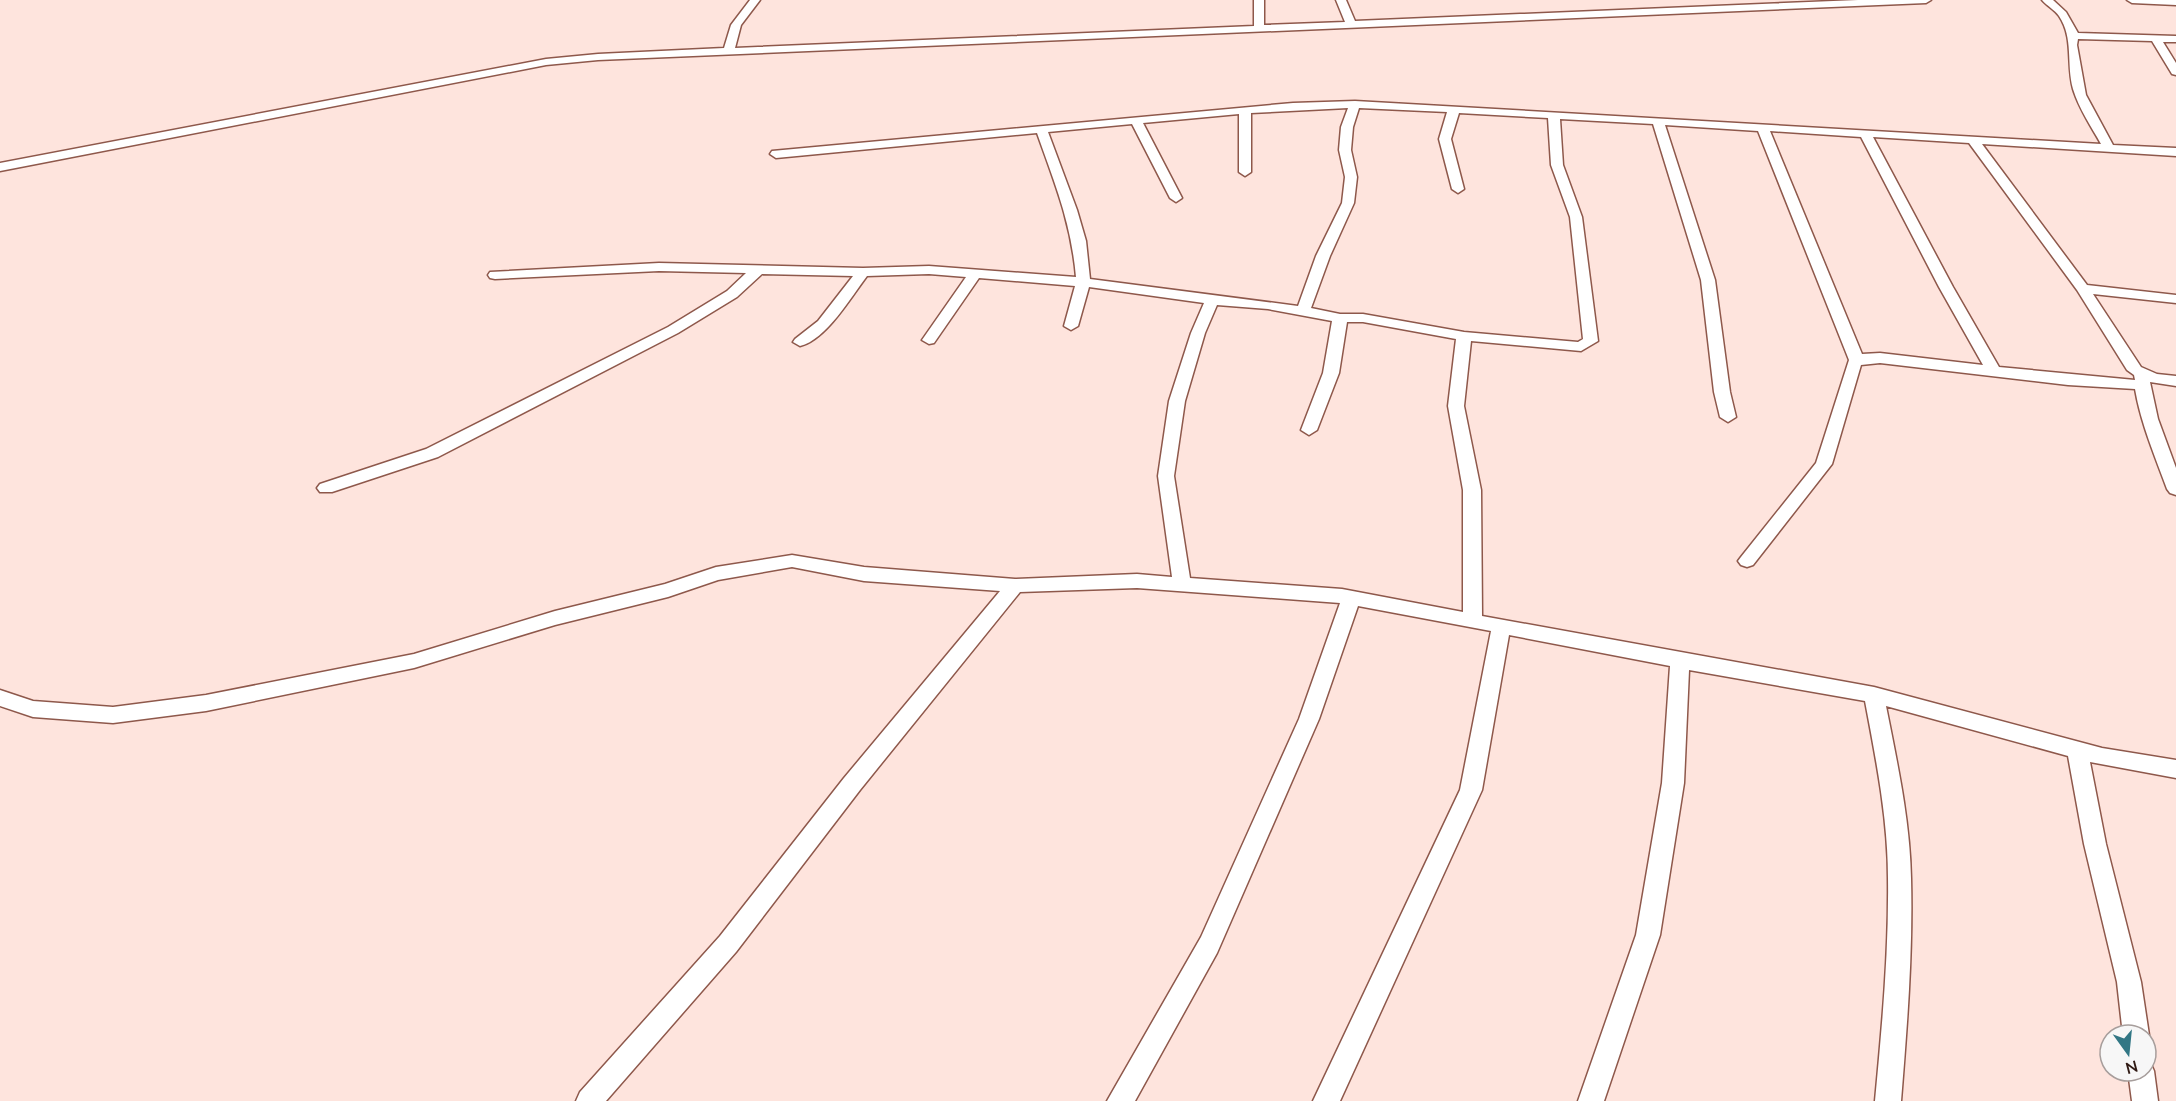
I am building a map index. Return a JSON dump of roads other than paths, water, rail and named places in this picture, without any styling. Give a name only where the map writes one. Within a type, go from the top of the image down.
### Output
[{"type":"street","points":[[729,51],[736,25],[755,0]]},
{"type":"street","points":[[1259,0],[1259,28]]},
{"type":"street","points":[[1341,0],[1350,24]]},
{"type":"street","points":[[0,167],[546,62],[598,57],[1350,24],[1658,5],[1926,0]]},
{"type":"street","points":[[2047,0],[2063,14],[2074,36],[2072,45],[2076,54],[2078,86],[2109,148]]},
{"type":"street","points":[[2132,0],[2176,2]]},
{"type":"street","points":[[2161,1],[2176,10]]},
{"type":"street","points":[[2074,36],[2176,39]]},
{"type":"street","points":[[2156,39],[2166,59],[2176,72]]},
{"type":"street","points":[[776,154],[1319,104],[1454,109],[2176,152]]},
{"type":"street","points":[[1303,311],[1323,256],[1348,203],[1352,177],[1345,150],[1347,127],[1355,104]]},
{"type":"street","points":[[1454,109],[1445,139],[1458,189]]},
{"type":"street","points":[[1245,111],[1245,172]]},
{"type":"street","points":[[495,275],[659,267],[863,272],[929,270],[976,273],[1083,282],[1212,300],[1268,305],[1340,318],[1363,318],[1464,336],[1581,347],[1591,341],[1576,217],[1557,165],[1554,116]]},
{"type":"street","points":[[1137,122],[1176,198]]},
{"type":"street","points":[[1658,122],[1708,280],[1722,392],[1728,417]]},
{"type":"street","points":[[1762,127],[1857,361]]},
{"type":"street","points":[[1042,130],[1071,210],[1079,241],[1083,282],[1071,326]]},
{"type":"street","points":[[1865,133],[1946,287],[1993,370]]},
{"type":"street","points":[[1972,139],[2083,289],[2143,380],[2150,418],[2176,489]]},
{"type":"street","points":[[326,488],[432,453],[664,335],[732,294],[759,269]]},
{"type":"street","points":[[800,342],[823,324],[863,272]]},
{"type":"street","points":[[929,340],[976,273]]},
{"type":"street","points":[[2083,289],[2176,299]]},
{"type":"street","points":[[1182,585],[1166,476],[1177,400],[1198,333],[1212,300]]},
{"type":"street","points":[[1309,430],[1331,373],[1340,318]]},
{"type":"street","points":[[1464,336],[1456,406],[1472,490],[1473,621]]},
{"type":"street","points":[[1747,561],[1824,464],[1854,363],[1857,361],[1880,358],[2068,380],[2176,381]]},
{"type":"street","points":[[0,698],[33,709],[113,715],[206,703],[414,661],[555,618],[668,590],[716,573],[792,561],[864,574],[1015,586],[1137,580],[1351,598],[1680,661],[1874,695],[2102,757],[2176,769]]},
{"type":"street","points":[[590,1101],[728,944],[852,784],[1015,586]]},
{"type":"street","points":[[1120,1101],[1209,945],[1309,718],[1351,598]]},
{"type":"street","points":[[1326,1101],[1471,790],[1501,627]]},
{"type":"street","points":[[1591,1101],[1648,934],[1673,783],[1680,661]]},
{"type":"street","points":[[1874,695],[1890,779],[1900,876],[1895,1025],[1888,1101]]},
{"type":"street","points":[[2077,750],[2097,854],[2129,982],[2134,1023]]},
{"type":"street","points":[[2143,1083],[2145,1101]]}]
